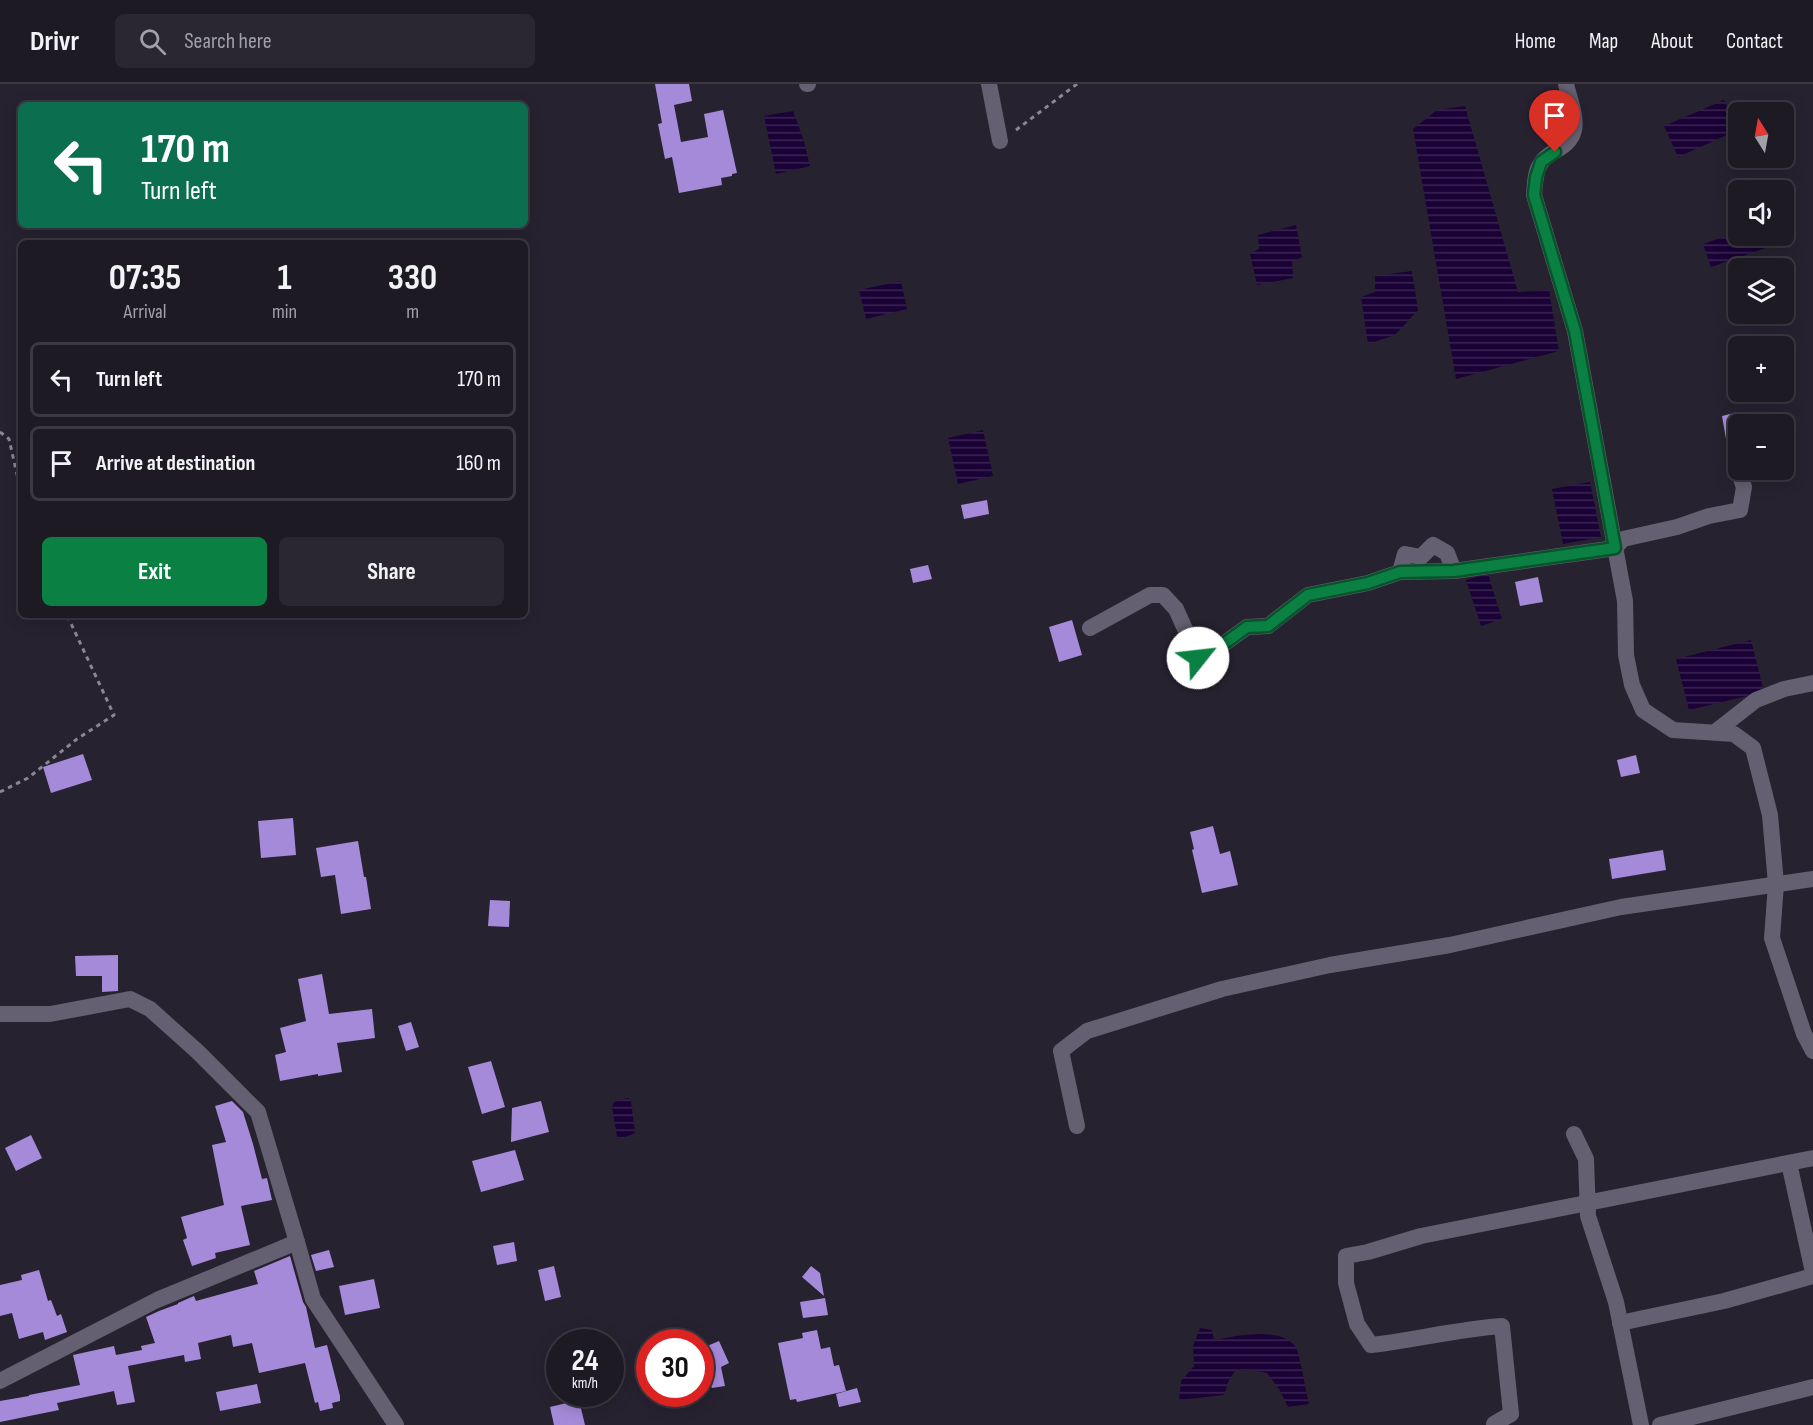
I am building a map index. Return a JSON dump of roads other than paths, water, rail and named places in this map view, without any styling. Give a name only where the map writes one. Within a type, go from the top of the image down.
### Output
[{"type":"street","points":[[989,84],[1000,141]]},
{"type":"street","points":[[1566,84],[1574,129],[1568,143],[1541,162],[1534,195],[1575,331],[1625,601],[1626,655],[1632,685],[1643,710],[1673,730],[1734,735],[1754,748],[1770,814],[1776,884],[1772,938],[1804,1034],[1813,1051]]},
{"type":"street","points":[[1090,628],[1150,595],[1163,595],[1176,609],[1198,658],[1218,648],[1247,627],[1268,626],[1308,595],[1368,583],[1400,572],[1454,571],[1615,548],[1623,539],[1740,510],[1744,487],[1742,480]]},
{"type":"street","points":[[1400,572],[1405,554],[1421,557],[1432,545],[1447,553],[1454,571]]},
{"type":"street","points":[[1715,732],[1756,700],[1784,689],[1813,683]]},
{"type":"street","points":[[1077,1126],[1061,1051],[1087,1031],[1222,989],[1330,965],[1450,945],[1621,907],[1813,879]]},
{"type":"street","points":[[0,1014],[50,1014],[130,999],[150,1009],[198,1052],[258,1112],[313,1299],[396,1425]]},
{"type":"street","points":[[1574,1134],[1586,1159],[1588,1216],[1616,1302],[1641,1425]]},
{"type":"street","points":[[1496,1424],[1511,1414],[1502,1326],[1479,1327],[1371,1345],[1358,1324],[1346,1283],[1346,1256],[1368,1252],[1421,1236],[1813,1158]]},
{"type":"street","points":[[1620,1323],[1724,1301],[1813,1274],[1789,1163]]},
{"type":"street","points":[[0,1381],[157,1300],[297,1242]]},
{"type":"street","points":[[1660,1425],[1813,1387]]}]
